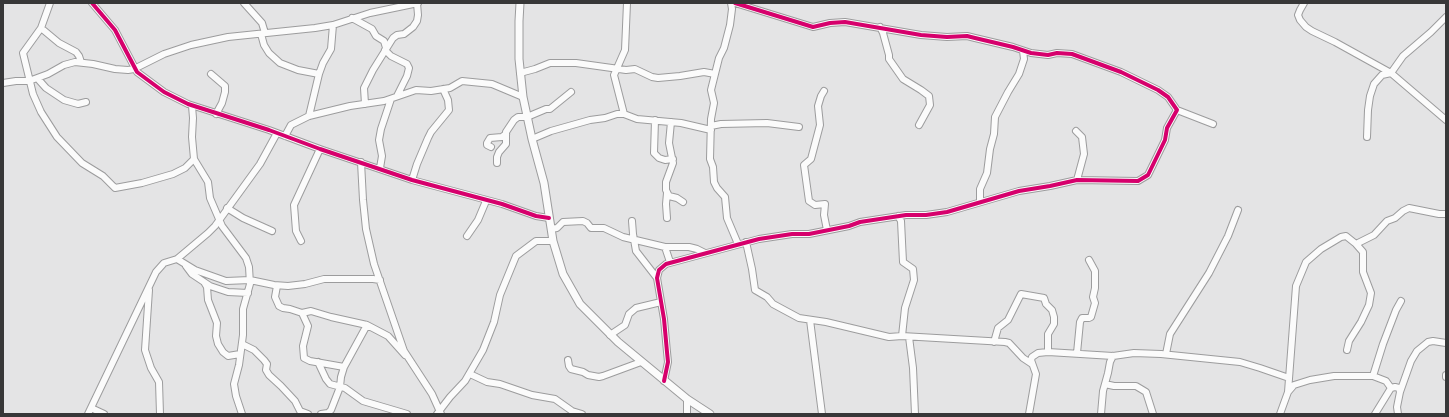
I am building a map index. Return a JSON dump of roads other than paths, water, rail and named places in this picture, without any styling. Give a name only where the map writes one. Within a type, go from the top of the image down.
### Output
[{"type":"street","points":[[50,3],[41,28],[23,53],[29,81],[38,106],[57,137],[82,163],[103,176],[115,188],[173,174],[185,168],[194,159]]},
{"type":"street","points":[[92,3],[115,30],[134,69],[143,78],[156,87],[192,106],[278,133],[412,180],[486,201],[502,204],[536,216],[549,218]]},
{"type":"street","points":[[244,3],[262,23],[264,46],[280,64],[298,70],[319,74]]},
{"type":"street","points":[[3,83],[38,79],[64,65],[81,62],[115,69],[134,69],[164,54],[191,45],[228,37],[333,25],[370,13],[417,3],[417,21],[413,27],[404,34],[395,36],[386,49],[364,88],[365,104]]},
{"type":"street","points":[[520,3],[518,37],[523,97],[544,184],[553,242],[563,274],[574,295],[589,314],[610,335],[664,381],[687,399],[710,414]]},
{"type":"street","points":[[624,114],[614,76],[625,50],[626,3]]},
{"type":"street","points":[[731,3],[730,25],[724,48],[719,58],[711,90],[714,103],[711,128],[710,159],[713,167],[714,182],[725,197],[727,218],[738,244]]},
{"type":"street","points":[[735,3],[813,27],[845,22],[921,35],[947,37],[967,36],[1013,46],[1031,53],[1048,55],[1057,53],[1072,54],[1111,68],[1164,94],[1172,101],[1177,110],[1213,124]]},
{"type":"street","points":[[1304,3],[1298,15],[1306,27],[1391,73],[1446,120]]},
{"type":"street","points":[[1368,137],[1368,110],[1374,84],[1382,76],[1391,73],[1403,56],[1432,32],[1446,17]]},
{"type":"street","points":[[352,18],[372,29],[376,36],[384,41],[386,49],[391,56],[407,64],[409,68],[407,76],[397,96]]},
{"type":"street","points":[[309,116],[319,74],[331,49],[333,25]]},
{"type":"street","points":[[880,27],[889,54],[889,59],[903,79],[929,96],[930,105],[919,125]]},
{"type":"street","points":[[41,28],[59,43],[76,52],[81,62]]},
{"type":"street","points":[[980,202],[980,189],[986,173],[994,134],[995,117],[1019,74],[1024,59],[1023,51]]},
{"type":"street","points":[[520,73],[550,63],[576,63],[626,70],[636,69],[652,77],[658,78],[704,72],[715,74]]},
{"type":"street","points":[[211,74],[225,86],[224,98],[216,114]]},
{"type":"street","points":[[38,79],[46,88],[64,100],[78,104],[86,102]]},
{"type":"street","points":[[285,136],[291,125],[309,116],[339,108],[391,99],[416,90],[431,91],[450,88],[462,81],[492,84],[523,97]]},
{"type":"street","points":[[412,180],[417,164],[431,132],[449,110],[448,100],[443,89]]},
{"type":"street","points":[[824,91],[818,106],[820,125],[810,159],[804,165],[809,201],[815,206],[825,204],[824,215],[827,230]]},
{"type":"street","points":[[491,147],[487,145],[490,138],[502,137],[506,134],[514,120],[518,117],[527,117],[546,109],[550,109],[571,92]]},
{"type":"street","points":[[380,168],[382,156],[379,140],[391,99]]},
{"type":"street","points":[[192,106],[194,159],[208,182],[210,198],[222,226],[248,262],[250,280],[243,309],[242,344],[234,384],[242,414]]},
{"type":"street","points":[[656,278],[660,270],[670,262],[746,242],[792,234],[809,234],[849,226],[860,222],[898,216],[935,214],[952,211],[1019,191],[1076,180],[1138,180],[1148,175],[1165,140],[1167,128],[1177,110]]},
{"type":"street","points":[[532,139],[551,131],[617,114],[624,114],[637,119],[711,128],[721,124],[767,123],[799,127]]},
{"type":"street","points":[[655,120],[654,153],[659,158],[665,160],[673,159]]},
{"type":"street","points":[[667,218],[666,186],[673,163],[669,143],[671,122]]},
{"type":"street","points":[[1076,131],[1082,137],[1084,154],[1076,180]]},
{"type":"street","points":[[104,414],[89,411],[156,272],[164,263],[177,259],[208,233],[260,164],[278,133]]},
{"type":"street","points":[[497,163],[497,157],[506,144],[506,134]]},
{"type":"street","points":[[301,241],[296,231],[294,205],[320,149]]},
{"type":"street","points":[[361,162],[363,200],[368,240],[380,280],[404,350],[429,389],[439,413],[470,374],[482,350],[492,328],[500,295],[514,259],[519,252],[536,241],[553,242]]},
{"type":"street","points":[[667,193],[683,202]]},
{"type":"street","points":[[467,236],[475,225],[486,201]]},
{"type":"street","points":[[227,208],[254,224],[258,224],[272,231]]},
{"type":"street","points":[[1356,244],[1374,235],[1387,221],[1395,218],[1409,208],[1446,214]]},
{"type":"street","points":[[1166,354],[1170,334],[1209,273],[1228,236],[1238,210]]},
{"type":"street","points":[[898,216],[901,221],[903,262],[913,269],[914,280],[905,308],[906,336],[913,368],[914,414]]},
{"type":"street","points":[[551,229],[557,228],[563,222],[582,221],[587,223],[590,228],[604,228],[622,237],[665,247],[689,247],[705,253]]},
{"type":"street","points":[[632,221],[634,240],[638,253],[656,278],[661,302],[668,362],[664,381]]},
{"type":"street","points":[[1280,414],[1288,392],[1296,286],[1306,262],[1341,237],[1346,236],[1363,252],[1363,272],[1371,293],[1369,305],[1361,322],[1349,341],[1347,350]]},
{"type":"street","points":[[746,242],[755,290],[773,304],[794,316],[826,322],[882,336],[1006,342],[1009,343],[1023,358],[1032,364]]},
{"type":"street","points":[[665,247],[670,262]]},
{"type":"street","points":[[177,259],[196,270],[226,281],[250,280],[277,286],[304,284],[324,279],[380,280]]},
{"type":"street","points":[[1076,353],[1080,322],[1082,318],[1091,317],[1095,303],[1093,297],[1095,288],[1095,271],[1089,260]]},
{"type":"street","points":[[185,264],[192,274],[210,286],[228,292],[248,293]]},
{"type":"street","points":[[204,282],[207,287],[208,300],[217,322],[216,336],[218,344],[225,355],[240,354]]},
{"type":"street","points":[[149,286],[145,350],[151,368],[159,382],[160,414]]},
{"type":"street","points":[[277,286],[275,297],[279,306],[302,313],[311,311],[336,319],[367,325],[388,336],[410,360]]},
{"type":"street","points":[[994,342],[998,328],[1008,320],[1021,294],[1044,298],[1046,304],[1052,310],[1054,317],[1054,324],[1048,334],[1048,352]]},
{"type":"street","points":[[1373,376],[1383,344],[1401,300]]},
{"type":"street","points":[[610,335],[625,325],[629,314],[636,308],[661,302]]},
{"type":"street","points":[[302,313],[308,326],[303,346],[304,358],[310,361],[344,367]]},
{"type":"street","points":[[810,320],[822,414]]},
{"type":"street","points":[[321,414],[331,412],[340,387],[344,367],[367,325]]},
{"type":"street","points":[[1398,414],[1397,407],[1400,392],[1411,361],[1417,351],[1428,342],[1446,342]]},
{"type":"street","points":[[242,344],[254,350],[264,360],[267,364],[266,370],[268,376],[281,386],[295,401],[300,411],[308,414]]},
{"type":"street","points":[[1029,414],[1036,374],[1031,360],[1033,355],[1048,352],[1113,356],[1134,353],[1166,354],[1240,362],[1289,378]]},
{"type":"street","points":[[1101,414],[1105,384],[1110,362],[1113,356]]},
{"type":"street","points":[[568,360],[571,369],[599,377],[642,362]]},
{"type":"street","points":[[318,362],[328,382],[350,391],[364,401],[407,414]]},
{"type":"street","points":[[470,374],[487,382],[500,384],[532,395],[554,399],[561,402],[572,411],[582,414]]},
{"type":"street","points":[[1288,392],[1294,385],[1310,380],[1334,376],[1373,376],[1386,382],[1391,388]]},
{"type":"street","points":[[1105,384],[1114,386],[1136,386],[1146,392],[1153,414]]},
{"type":"street","points":[[1391,388],[1399,388],[1400,392]]},
{"type":"street","points":[[1375,414],[1391,388]]},
{"type":"street","points":[[687,399],[687,414]]}]
